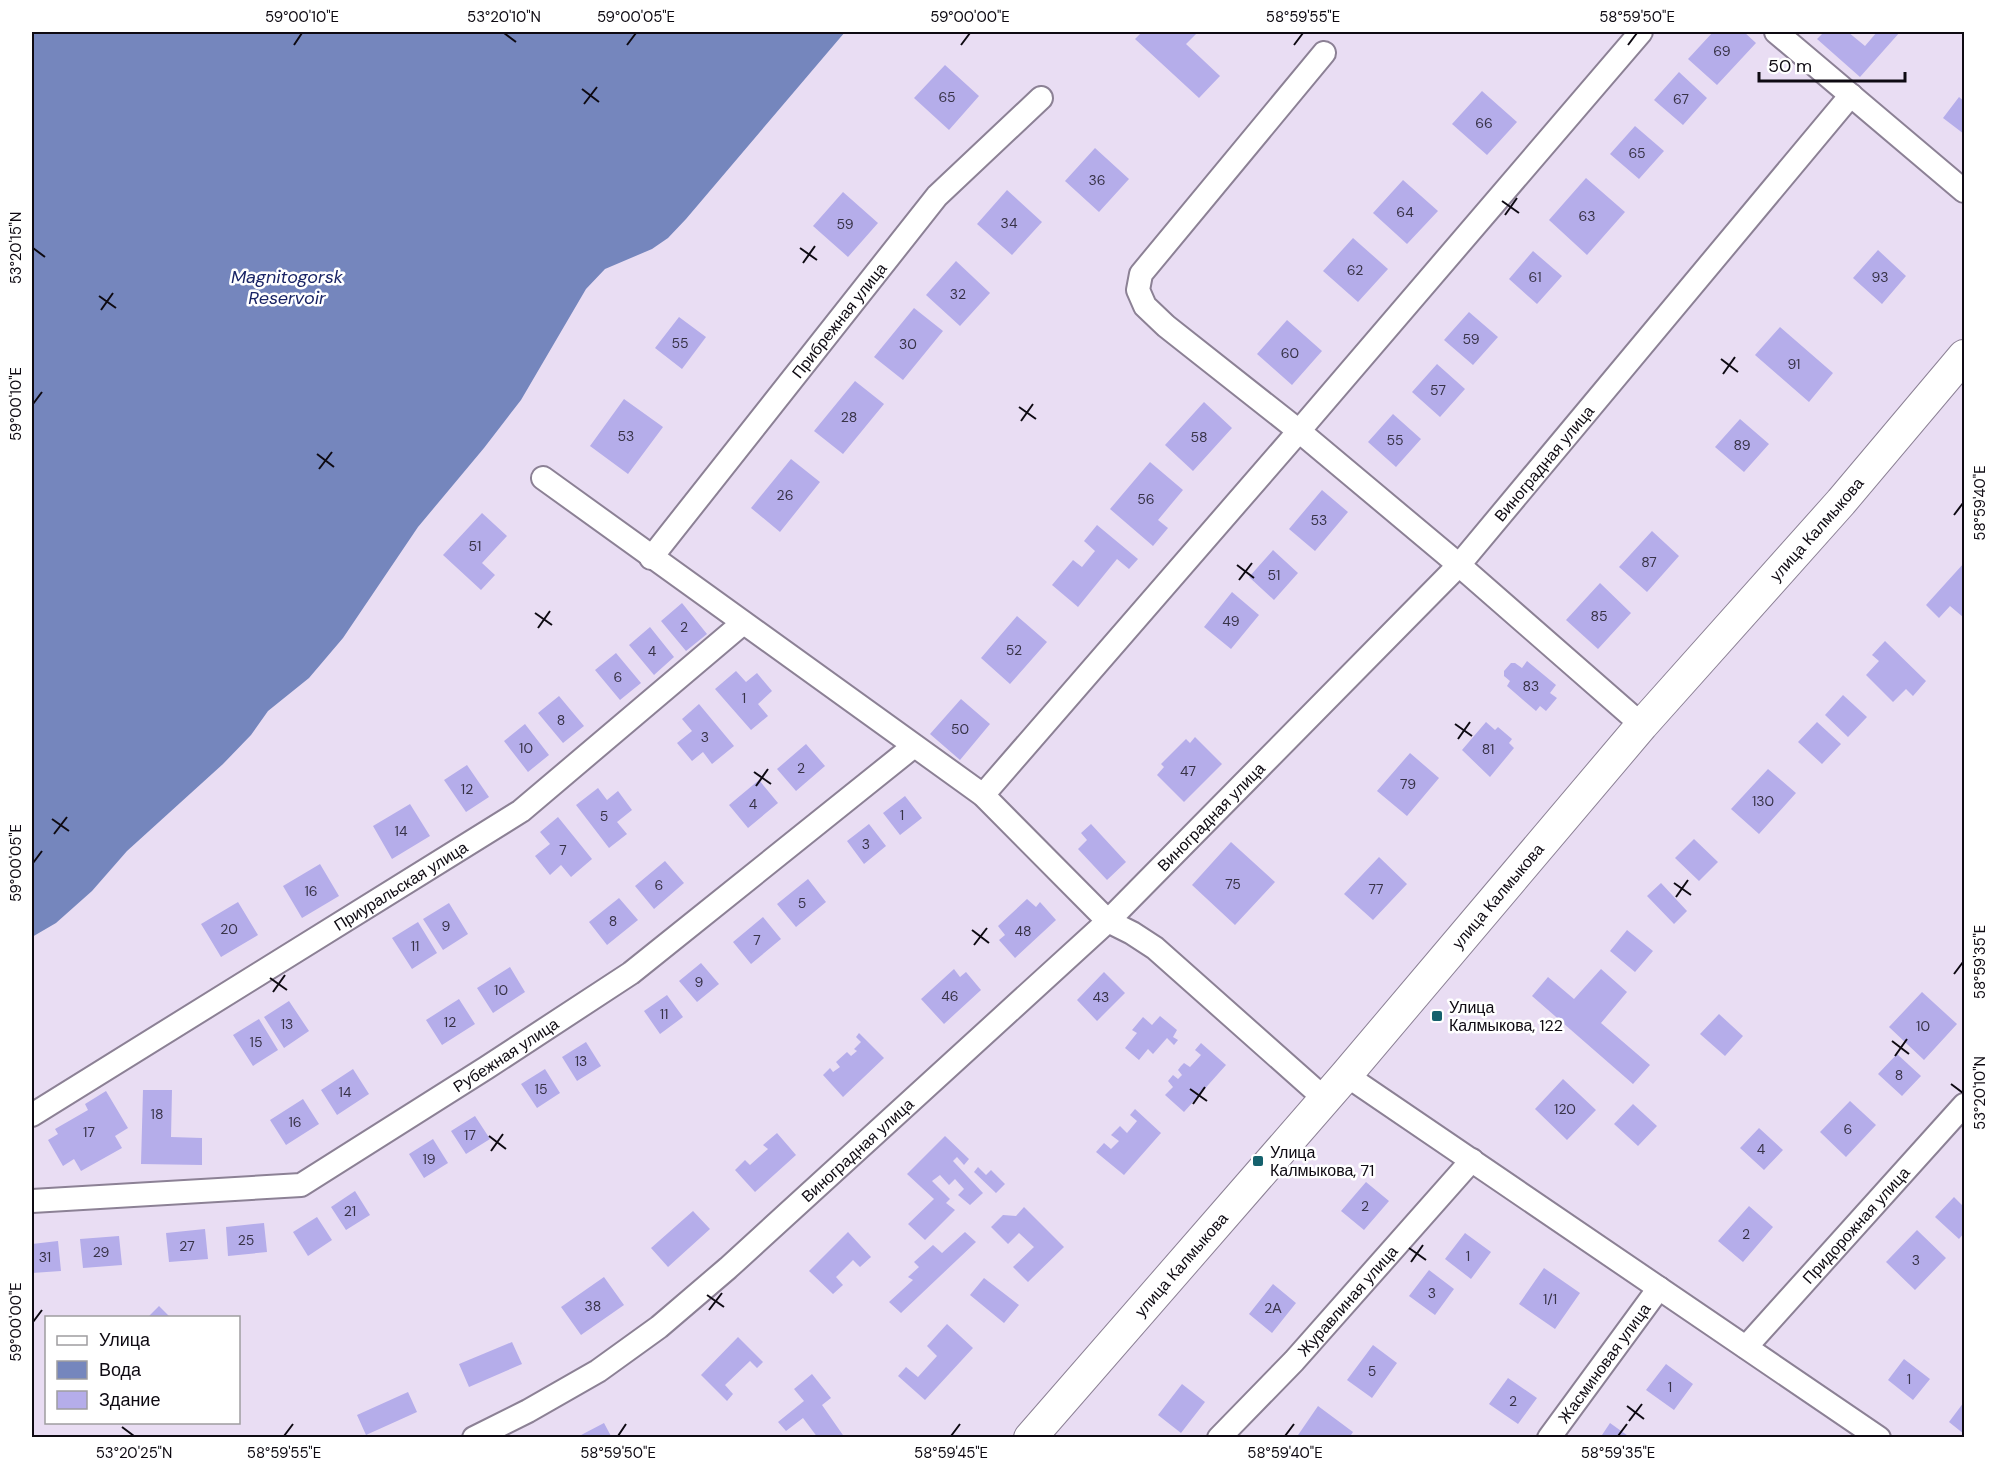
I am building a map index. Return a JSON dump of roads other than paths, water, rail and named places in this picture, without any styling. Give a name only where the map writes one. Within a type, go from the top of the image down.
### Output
[{"type":"main road","name":"улица Калмыкова","points":[[1030,1437],[1346,1075],[1642,725],[1841,502],[1965,356]]},
{"type":"street","points":[[983,795],[1641,32]]},
{"type":"street","points":[[1776,32],[1965,191]]},
{"type":"street","points":[[1324,53],[1142,274],[1138,290],[1145,306],[1166,326],[1299,431],[1459,565],[1642,725]]},
{"type":"street","name":"Виноградная улица","points":[[474,1437],[528,1411],[598,1371],[659,1328],[728,1268],[1108,921],[1459,565],[1851,95]]},
{"type":"street","name":"Прибрежная улица","points":[[651,558],[937,196],[1041,98]]},
{"type":"street","points":[[543,478],[983,795],[1108,921],[1132,933],[1164,956],[1325,1099]]},
{"type":"street","name":"Приуральская улица","points":[[32,1114],[521,811],[743,623]]},
{"type":"street","name":"Рубежная улица","points":[[32,1202],[301,1185],[631,973],[914,746]]},
{"type":"street","points":[[1346,1075],[1878,1437]]},
{"type":"street","name":"Придорожная улица","points":[[1746,1347],[1965,1105]]},
{"type":"street","name":"Журавлиная улица","points":[[1219,1437],[1294,1361],[1472,1160]]},
{"type":"street","name":"Жасминовая улица","points":[[1549,1437],[1659,1288]]},
{"type":"water","name":"Magnitogorsk Reservoir","points":[[32,32],[845,32],[668,238],[652,249],[605,269],[586,289],[521,400],[418,527],[343,638],[309,678],[268,711],[251,735],[223,764],[127,851],[92,891],[56,923],[32,937]]},
{"type":"place","name":"Улица Калмыкова, 122","points":[[1437,1016]]},
{"type":"place","name":"Улица Калмыкова, 71","points":[[1258,1161]]}]
